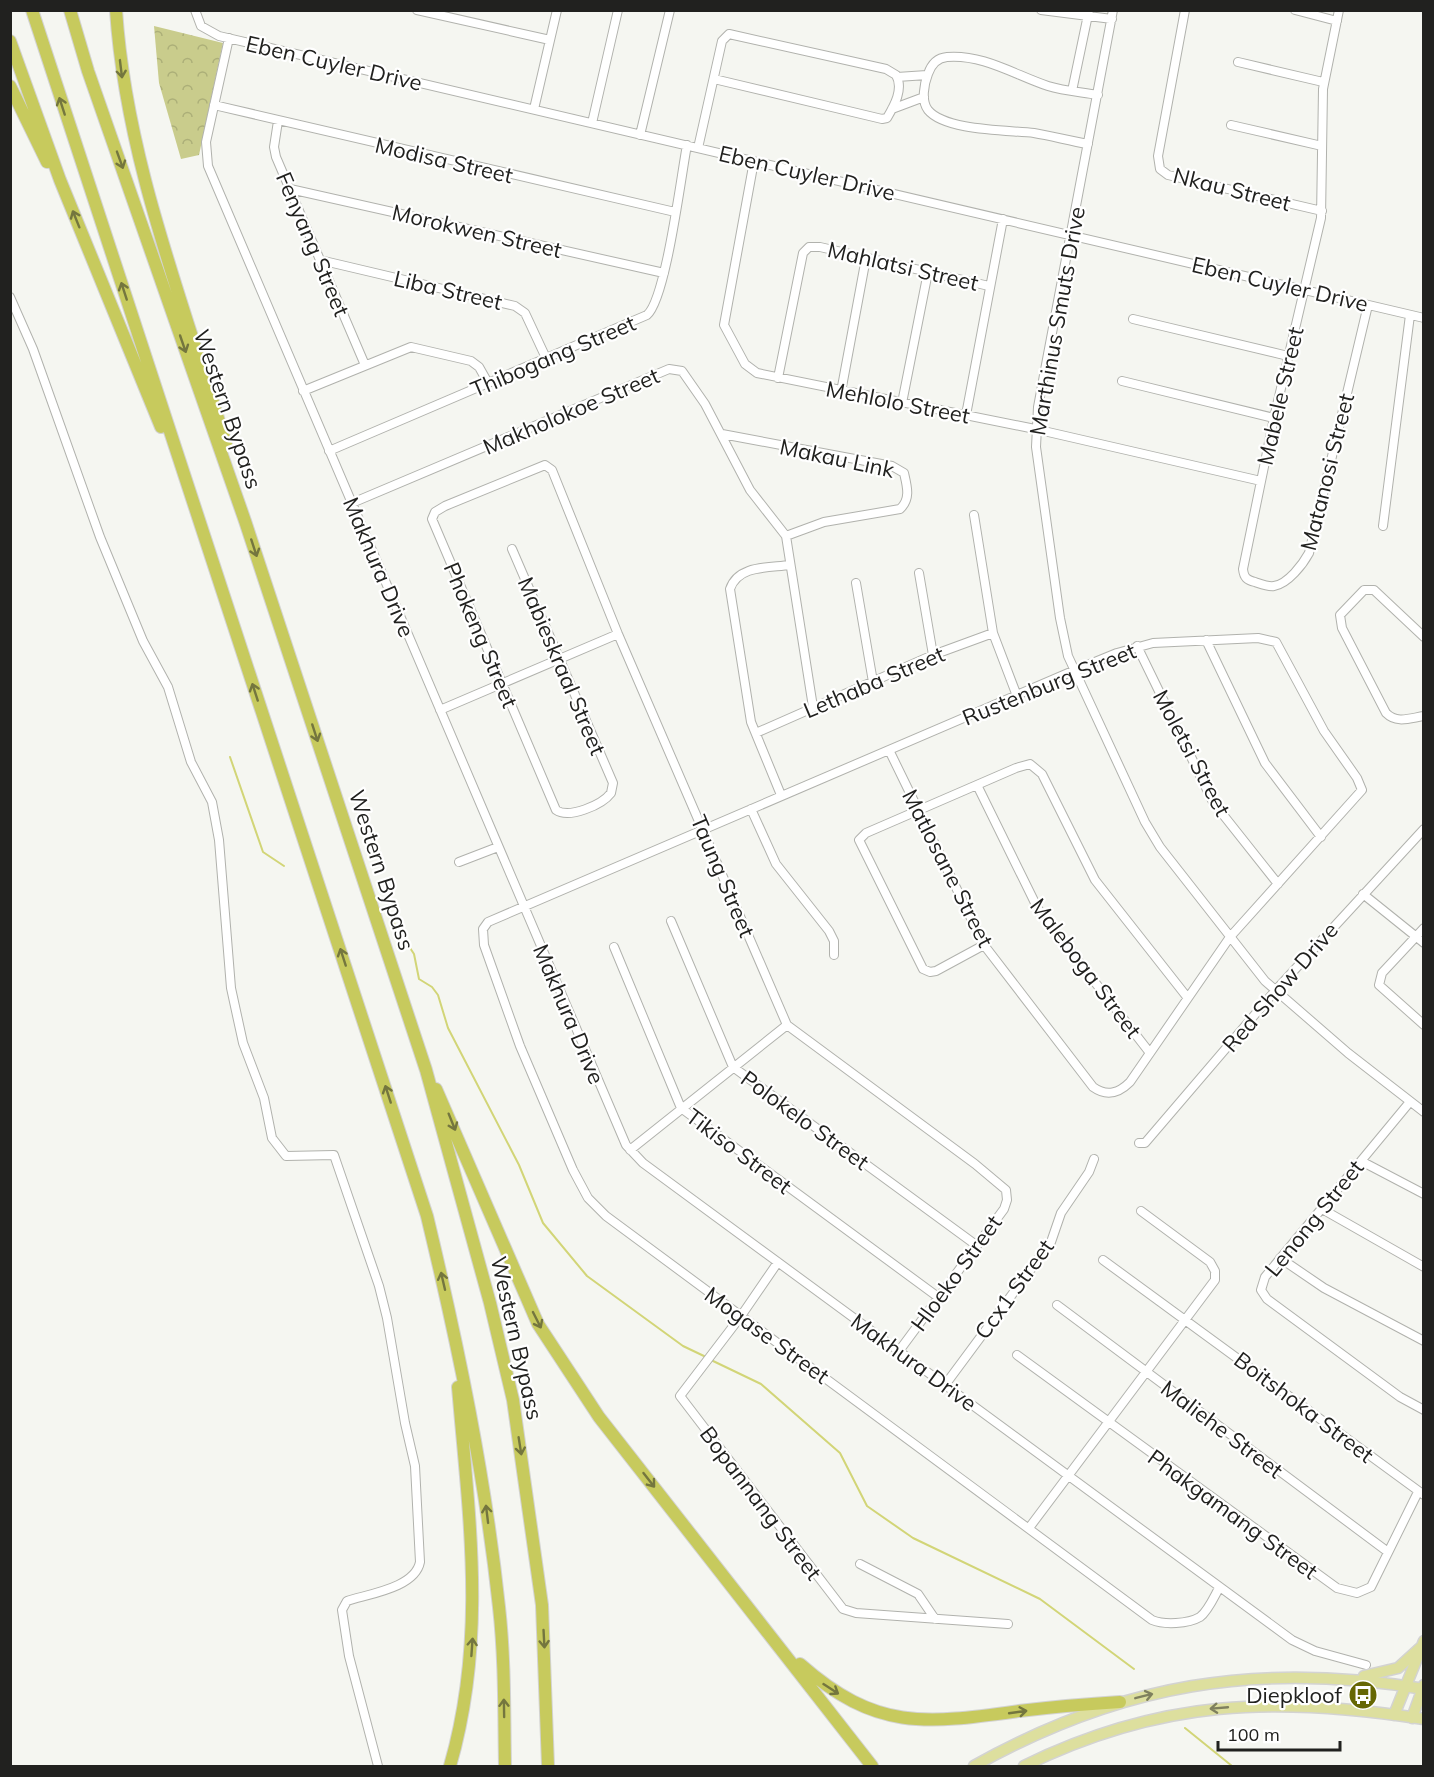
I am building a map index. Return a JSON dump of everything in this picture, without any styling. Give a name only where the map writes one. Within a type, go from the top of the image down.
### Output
[{"type":"highway","points":[[32,10],[424,1205],[452,1321],[483,1485],[500,1609],[505,1767]]},
{"type":"highway","name":"Western Bypass","points":[[70,10],[92,82],[245,521],[426,1070],[490,1303],[513,1400],[542,1605],[548,1767]]},
{"type":"highway","points":[[116,10],[121,75],[136,150],[226,444],[245,521]]},
{"type":"highway","points":[[10,41],[60,180],[200,526]]},
{"type":"highway","points":[[10,86],[43,156],[60,180]]},
{"type":"highway","points":[[426,1070],[447,1111],[538,1324],[599,1417],[872,1767]]},
{"type":"highway","points":[[450,1767],[467,1694],[474,1594],[473,1554],[452,1321]]},
{"type":"highway","points":[[733,1586],[800,1663],[821,1682],[859,1704],[889,1716],[906,1720],[946,1721],[1120,1702]]},
{"type":"main road","points":[[974,1767],[1060,1722],[1120,1702],[1188,1686],[1236,1679],[1279,1676],[1374,1676],[1390,1672],[1422,1645]]},
{"type":"main road","points":[[1394,1715],[1422,1645]]},
{"type":"main road","points":[[1337,1677],[1423,1688],[1412,1718]]},
{"type":"main road","points":[[1024,1767],[1101,1734],[1186,1711],[1263,1706],[1343,1709],[1424,1719]]},
{"type":"street","points":[[417,10],[550,40]]},
{"type":"street","points":[[534,109],[557,10]]},
{"type":"street","points":[[592,123],[618,10]]},
{"type":"street","points":[[640,135],[670,10]]},
{"type":"street","points":[[1041,10],[1113,15]]},
{"type":"street","name":"Nkau Street","points":[[1185,10],[1158,156],[1160,169],[1168,175],[1322,211]]},
{"type":"street","points":[[1295,10],[1337,21]]},
{"type":"street","name":"Mabele Street","points":[[1243,569],[1274,418],[1322,211],[1323,82],[1339,10]]},
{"type":"street","points":[[1072,91],[1089,13]]},
{"type":"street","name":"Eben Cuyler Drive","points":[[196,14],[209,32],[230,38],[1424,318]]},
{"type":"street","name":"Marthinus Smuts Drive","points":[[1113,15],[1035,429],[1060,618],[1073,671],[1152,836],[1230,937],[1275,991],[1410,1103],[1424,1112]]},
{"type":"street","points":[[698,148],[726,35],[732,34],[886,69],[897,77],[927,75]]},
{"type":"street","name":"Makhura Drive","points":[[230,38],[205,148],[208,166],[619,1132],[630,1150],[643,1163],[1301,1646],[1366,1665]]},
{"type":"street","points":[[1088,144],[1036,134],[986,130],[941,118],[927,109],[924,97],[927,75],[933,64],[940,58],[970,59],[1007,69],[1053,87],[1098,95]]},
{"type":"street","points":[[1238,62],[1323,82]]},
{"type":"street","points":[[714,79],[876,119],[888,118],[899,91],[897,77]]},
{"type":"street","points":[[892,109],[924,97]]},
{"type":"street","name":"Modisa Street","points":[[214,105],[675,212]]},
{"type":"street","name":"Fenyang Street","points":[[278,121],[274,152],[365,365]]},
{"type":"street","points":[[1231,125],[1322,146]]},
{"type":"street","name":"Thibogang Street","points":[[329,451],[647,315],[654,306],[664,273],[687,145]]},
{"type":"street","name":"Mehlolo Street","points":[[754,161],[724,325],[745,364],[757,374],[1035,429],[1261,481]]},
{"type":"street","name":"Morokwen Street","points":[[290,189],[664,273]]},
{"type":"street","points":[[966,415],[988,286],[1003,219]]},
{"type":"street","name":"Mahlatsi Street","points":[[778,378],[804,251],[817,246],[988,286]]},
{"type":"street","points":[[841,392],[866,258]]},
{"type":"street","name":"Liba Street","points":[[320,260],[515,306],[525,313],[546,358]]},
{"type":"street","points":[[902,403],[928,272]]},
{"type":"street","points":[[10,297],[33,349],[100,537],[143,641],[168,687],[190,762],[212,802],[219,840],[231,988],[243,1042],[264,1098],[272,1138],[286,1156],[334,1155],[379,1286],[415,1466],[419,1493],[420,1562],[418,1570],[408,1579],[347,1602],[342,1610],[349,1656],[378,1767]]},
{"type":"street","name":"Matanosi Street","points":[[1243,569],[1246,579],[1272,587],[1287,579],[1309,553],[1368,305]]},
{"type":"street","points":[[1383,526],[1410,315]]},
{"type":"street","points":[[1133,319],[1288,356]]},
{"type":"street","points":[[303,391],[405,348],[417,347],[471,361],[478,367],[488,383]]},
{"type":"street","name":"Makholokoe Street","points":[[352,503],[669,369],[682,371],[687,376],[722,434],[750,490],[786,536]]},
{"type":"street","points":[[1122,381],[1274,418]]},
{"type":"street","name":"Makau Link","points":[[722,434],[892,466],[904,472],[907,495],[906,502],[900,509],[824,522],[786,536]]},
{"type":"street","name":"Phokeng Street","points":[[552,470],[546,465],[532,469],[445,506],[433,516],[435,529],[556,810],[566,814],[600,802],[611,793],[612,783]]},
{"type":"street","name":"Taung Street","points":[[552,470],[618,634],[786,1025]]},
{"type":"street","points":[[974,515],[993,633],[1017,696]]},
{"type":"street","points":[[786,536],[813,707]]},
{"type":"street","name":"Mabieskraal Street","points":[[512,549],[612,783]]},
{"type":"street","points":[[781,795],[749,713],[730,589],[735,579],[746,572],[790,565]]},
{"type":"street","points":[[919,573],[933,655]]},
{"type":"street","points":[[856,583],[873,682]]},
{"type":"street","points":[[1424,637],[1374,590],[1364,590],[1340,615],[1342,628],[1386,713],[1390,717],[1401,720],[1424,716]]},
{"type":"street","name":"Lethaba Street","points":[[756,733],[933,655],[993,633]]},
{"type":"street","points":[[440,710],[618,634]]},
{"type":"street","name":"Rustenburg Street","points":[[523,906],[1073,671],[1137,646],[1265,638],[1280,646],[1324,731],[1362,787],[1361,794],[1230,937],[1130,1082],[1120,1090],[1105,1093]]},
{"type":"street","points":[[1206,640],[1264,762],[1321,837]]},
{"type":"street","name":"Moletsi Street","points":[[1137,646],[1214,802],[1278,884]]},
{"type":"street","name":"Matlosane Street","points":[[889,750],[984,945],[1093,1087],[1105,1093]]},
{"type":"street","points":[[984,945],[936,971],[930,972],[923,969],[859,840],[862,835],[918,810],[1030,764],[1038,768],[1095,880],[1187,997]]},
{"type":"street","name":"Maleboga Street","points":[[977,785],[1038,909],[1150,1053]]},
{"type":"street","points":[[751,809],[776,864],[829,931],[834,941],[834,955]]},
{"type":"street","name":"Red Show Drive","points":[[1139,1143],[1145,1143],[1275,991],[1424,829]]},
{"type":"street","points":[[459,862],[498,847]]},
{"type":"street","points":[[1363,894],[1424,943]]},
{"type":"street","name":"Mogase Street","points":[[523,906],[485,925],[484,945],[520,1046],[582,1189],[598,1210],[1157,1622],[1184,1622],[1201,1616],[1219,1588]]},
{"type":"street","name":"Polokelo Street","points":[[670,921],[733,1068],[976,1245]]},
{"type":"street","points":[[1424,928],[1382,973],[1379,985],[1424,1025]]},
{"type":"street","name":"Tikiso Street","points":[[614,946],[681,1108],[938,1298]]},
{"type":"street","points":[[630,1150],[786,1025]]},
{"type":"street","name":"Hloeko Street","points":[[786,1025],[975,1164],[1001,1184],[1007,1193],[1004,1209],[899,1351]]},
{"type":"street","name":"Lenong Street","points":[[1410,1103],[1280,1258],[1263,1281],[1261,1290],[1264,1296],[1400,1397],[1424,1410]]},
{"type":"street","name":"Ccx1 Street","points":[[945,1385],[1051,1242],[1061,1213],[1089,1172],[1094,1159]]},
{"type":"street","points":[[1361,1161],[1424,1194]]},
{"type":"street","points":[[1322,1209],[1424,1267]]},
{"type":"street","points":[[1029,1528],[1067,1474],[1215,1280],[1214,1267],[1141,1211]]},
{"type":"street","points":[[1280,1258],[1316,1284],[1424,1341]]},
{"type":"street","name":"Boitshoka Street","points":[[1102,1260],[1421,1494]]},
{"type":"street","name":"Bopannang Street","points":[[778,1262],[741,1316],[680,1396],[843,1609],[856,1613],[1008,1624]]},
{"type":"street","name":"Maliehe Street","points":[[1057,1305],[1388,1552]]},
{"type":"street","name":"Phakgamang Street","points":[[1017,1355],[1337,1588],[1357,1593],[1367,1590],[1377,1578],[1388,1552],[1421,1494]]},
{"type":"street","points":[[860,1563],[918,1594],[935,1618]]},
{"type":"green space","points":[[154,26],[223,43],[199,155],[181,159],[159,83]]},
{"type":"waterway","points":[[230,757],[263,852],[284,866]]},
{"type":"waterway","points":[[393,922],[414,954],[419,979],[432,987],[438,995],[448,1028],[519,1165],[543,1223],[587,1276],[683,1346],[706,1357]]},
{"type":"waterway","points":[[711,1360],[761,1384],[840,1453],[867,1506],[913,1538],[1040,1599],[1134,1669]]},
{"type":"waterway","points":[[1185,1728],[1232,1766]]},
{"type":"place","name":"Diepkloof","points":[[1363,1695]]}]
